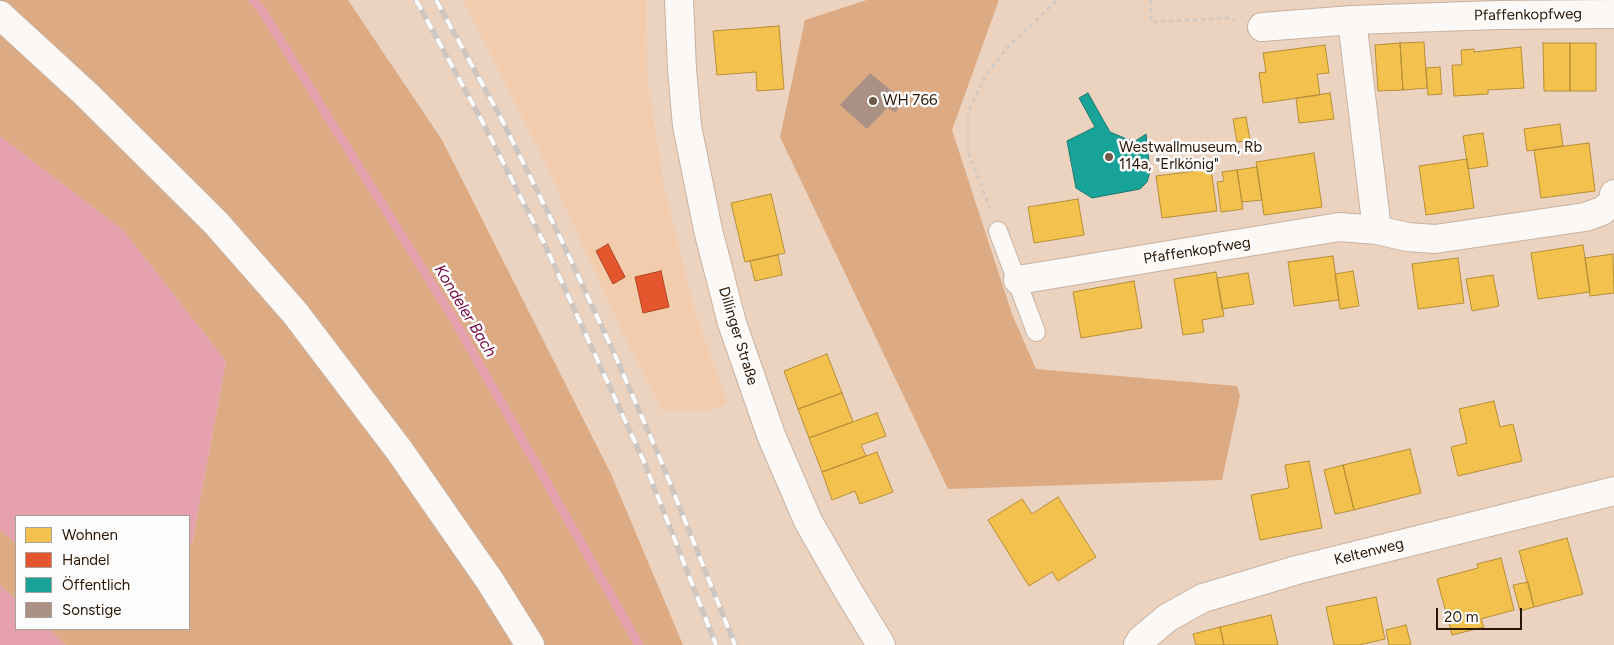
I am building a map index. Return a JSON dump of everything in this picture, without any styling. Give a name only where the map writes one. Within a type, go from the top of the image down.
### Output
[{"type":"street","name":"Dillinger Straße","points":[[679,0],[687,126],[708,230],[732,323],[771,435],[808,521],[846,589],[882,645]]},
{"type":"street","name":"Pfaffenkopfweg","points":[[1262,27],[1352,20],[1498,15],[1614,14]]},
{"type":"street","points":[[0,15],[86,94],[216,223],[295,313],[399,450],[490,581],[530,645]]},
{"type":"street","points":[[1352,20],[1377,230]]},
{"type":"street","name":"Pfaffenkopfweg","points":[[1018,280],[1339,227],[1377,230],[1407,237],[1434,239],[1585,217],[1602,211],[1613,202],[1614,194]]},
{"type":"street","name":"Keltenweg","points":[[1138,645],[1141,640],[1167,618],[1204,598],[1297,570],[1614,491]]},
{"type":"lane","points":[[998,231],[1036,332]]},
{"type":"path","points":[[998,231],[968,151],[968,112],[986,76],[1007,48],[1057,0]]},
{"type":"path","points":[[1151,0],[1150,22],[1227,18],[1262,27]]},
{"type":"shaded area","points":[[0,0],[348,0],[442,140],[611,474],[683,645],[66,645],[49,630],[190,630],[190,544],[192,543],[226,361],[123,230],[0,136]]},
{"type":"shaded area","points":[[463,0],[646,0],[647,78],[664,187],[692,302],[727,404],[708,410],[662,410],[623,333],[544,159]]},
{"type":"shaded area","points":[[867,0],[999,0],[952,130],[1012,314],[1036,369],[1237,386],[1240,396],[1222,480],[948,489],[780,137],[805,20]]},
{"type":"shaded area","points":[[0,136],[123,230],[226,361],[192,543],[190,544],[190,515],[15,515],[15,542],[0,530]]},
{"type":"shaded area","points":[[0,530],[15,542],[15,599],[0,585]]},
{"type":"shaded area","points":[[0,585],[15,599],[15,630],[49,630],[66,645],[0,645]]},
{"type":"building: Wohnen","points":[[779,26],[784,89],[757,91],[756,72],[717,75],[713,31]]},
{"type":"building: Wohnen","points":[[1424,42],[1427,88],[1403,90],[1400,43]]},
{"type":"building: Wohnen","points":[[1400,43],[1403,90],[1378,91],[1375,45]]},
{"type":"building: Wohnen","points":[[1543,43],[1570,43],[1570,91],[1544,91]]},
{"type":"building: Wohnen","points":[[1570,43],[1596,43],[1596,91],[1570,91]]},
{"type":"building: Wohnen","points":[[1325,45],[1329,73],[1317,74],[1320,95],[1263,103],[1259,73],[1266,72],[1263,53]]},
{"type":"building: Wohnen","points":[[1521,47],[1524,88],[1488,90],[1488,94],[1454,96],[1452,65],[1462,65],[1461,50],[1474,49],[1474,52]]},
{"type":"building: Wohnen","points":[[1440,67],[1442,94],[1428,95],[1426,68]]},
{"type":"building: Wohnen","points":[[1330,93],[1334,119],[1299,123],[1296,98]]},
{"type":"building: Wohnen","points":[[1246,117],[1250,140],[1237,142],[1233,119]]},
{"type":"building: Wohnen","points":[[1560,124],[1563,146],[1527,151],[1524,129]]},
{"type":"building: Wohnen","points":[[1483,133],[1488,166],[1468,169],[1463,136]]},
{"type":"building: Wohnen","points":[[1589,143],[1595,191],[1541,198],[1534,150]]},
{"type":"building: Wohnen","points":[[1314,153],[1322,207],[1264,215],[1256,162]]},
{"type":"building: Wohnen","points":[[1467,159],[1474,208],[1426,215],[1419,166]]},
{"type":"building: Wohnen","points":[[1257,167],[1262,200],[1242,202],[1237,170]]},
{"type":"building: Wohnen","points":[[1211,169],[1217,211],[1162,218],[1156,176]]},
{"type":"building: Wohnen","points":[[1237,170],[1243,209],[1221,212],[1217,182],[1224,181],[1222,172]]},
{"type":"building: Wohnen","points":[[771,194],[785,253],[745,262],[731,203]]},
{"type":"building: Wohnen","points":[[1078,199],[1084,235],[1034,243],[1028,207]]},
{"type":"building: Wohnen","points":[[1583,245],[1590,292],[1538,299],[1531,253]]},
{"type":"building: Wohnen","points":[[1613,254],[1614,293],[1590,296],[1585,258]]},
{"type":"building: Wohnen","points":[[778,255],[782,275],[755,281],[750,261]]},
{"type":"building: Wohnen","points":[[1333,256],[1339,300],[1294,306],[1288,262]]},
{"type":"building: Wohnen","points":[[1458,258],[1464,303],[1418,309],[1412,264]]},
{"type":"building: Wohnen","points":[[1353,271],[1359,306],[1340,309],[1335,274]]},
{"type":"building: Wohnen","points":[[1216,272],[1224,316],[1202,320],[1204,332],[1183,335],[1174,279]]},
{"type":"building: Wohnen","points":[[1248,273],[1254,304],[1222,309],[1217,278]]},
{"type":"building: Wohnen","points":[[1493,275],[1499,306],[1472,311],[1466,279]]},
{"type":"building: Wohnen","points":[[1134,281],[1142,328],[1081,338],[1073,292]]},
{"type":"building: Wohnen","points":[[827,354],[842,393],[798,409],[784,371]]},
{"type":"building: Wohnen","points":[[842,393],[853,422],[809,438],[798,409]]},
{"type":"building: Wohnen","points":[[1494,401],[1500,427],[1513,424],[1522,461],[1458,476],[1451,447],[1467,443],[1459,409]]},
{"type":"building: Wohnen","points":[[877,413],[886,436],[861,445],[866,456],[822,472],[809,438]]},
{"type":"building: Wohnen","points":[[1410,449],[1421,493],[1354,510],[1343,465]]},
{"type":"building: Wohnen","points":[[877,452],[893,492],[860,504],[855,491],[832,500],[822,472]]},
{"type":"building: Wohnen","points":[[1309,461],[1322,528],[1260,540],[1251,495],[1289,488],[1285,465]]},
{"type":"building: Wohnen","points":[[1343,465],[1354,510],[1335,514],[1324,470]]},
{"type":"building: Wohnen","points":[[1058,497],[1096,557],[1058,581],[1052,572],[1029,586],[988,520],[1022,499],[1032,514]]},
{"type":"building: Wohnen","points":[[1567,538],[1583,594],[1534,607],[1519,551]]},
{"type":"building: Wohnen","points":[[1501,558],[1514,610],[1481,619],[1484,627],[1452,635],[1437,579],[1478,568],[1477,564]]},
{"type":"building: Wohnen","points":[[1528,582],[1534,607],[1520,611],[1513,585]]},
{"type":"building: Wohnen","points":[[1376,597],[1385,639],[1359,645],[1334,645],[1326,607]]},
{"type":"building: Wohnen","points":[[1271,615],[1278,645],[1224,645],[1220,627]]},
{"type":"building: Wohnen","points":[[1406,625],[1411,645],[1389,645],[1386,630]]},
{"type":"building: Wohnen","points":[[1220,627],[1224,645],[1196,645],[1193,634]]},
{"type":"building: Handel","points":[[608,244],[625,277],[613,284],[596,251]]},
{"type":"building: Handel","points":[[661,271],[669,307],[643,313],[635,277]]},
{"type":"building: Öffentlich","name":"Westwallmuseum, Rb 114a, \"Erlkönig\"","points":[[1088,93],[1110,132],[1134,142],[1146,134],[1150,172],[1147,182],[1140,189],[1092,198],[1076,188],[1067,141],[1095,127],[1079,98]]},
{"type":"building: Sonstige","name":"WH 766","points":[[870,73],[889,89],[903,97],[896,112],[887,108],[867,129],[840,105]]},
{"type":"waterway","name":"Kondeler Bach","points":[[253,0],[261,9],[456,323],[639,645]]},
{"type":"railway","points":[[416,0],[481,119],[544,243],[645,464],[716,645]]},
{"type":"railway","points":[[436,0],[502,120],[561,239],[614,353],[659,456],[735,645]]},
{"type":"place","name":"WH 766","points":[[873,101]]},
{"type":"place","name":"Westwallmuseum, Rb 114a, \"Erlkönig\"","points":[[1109,157]]}]
